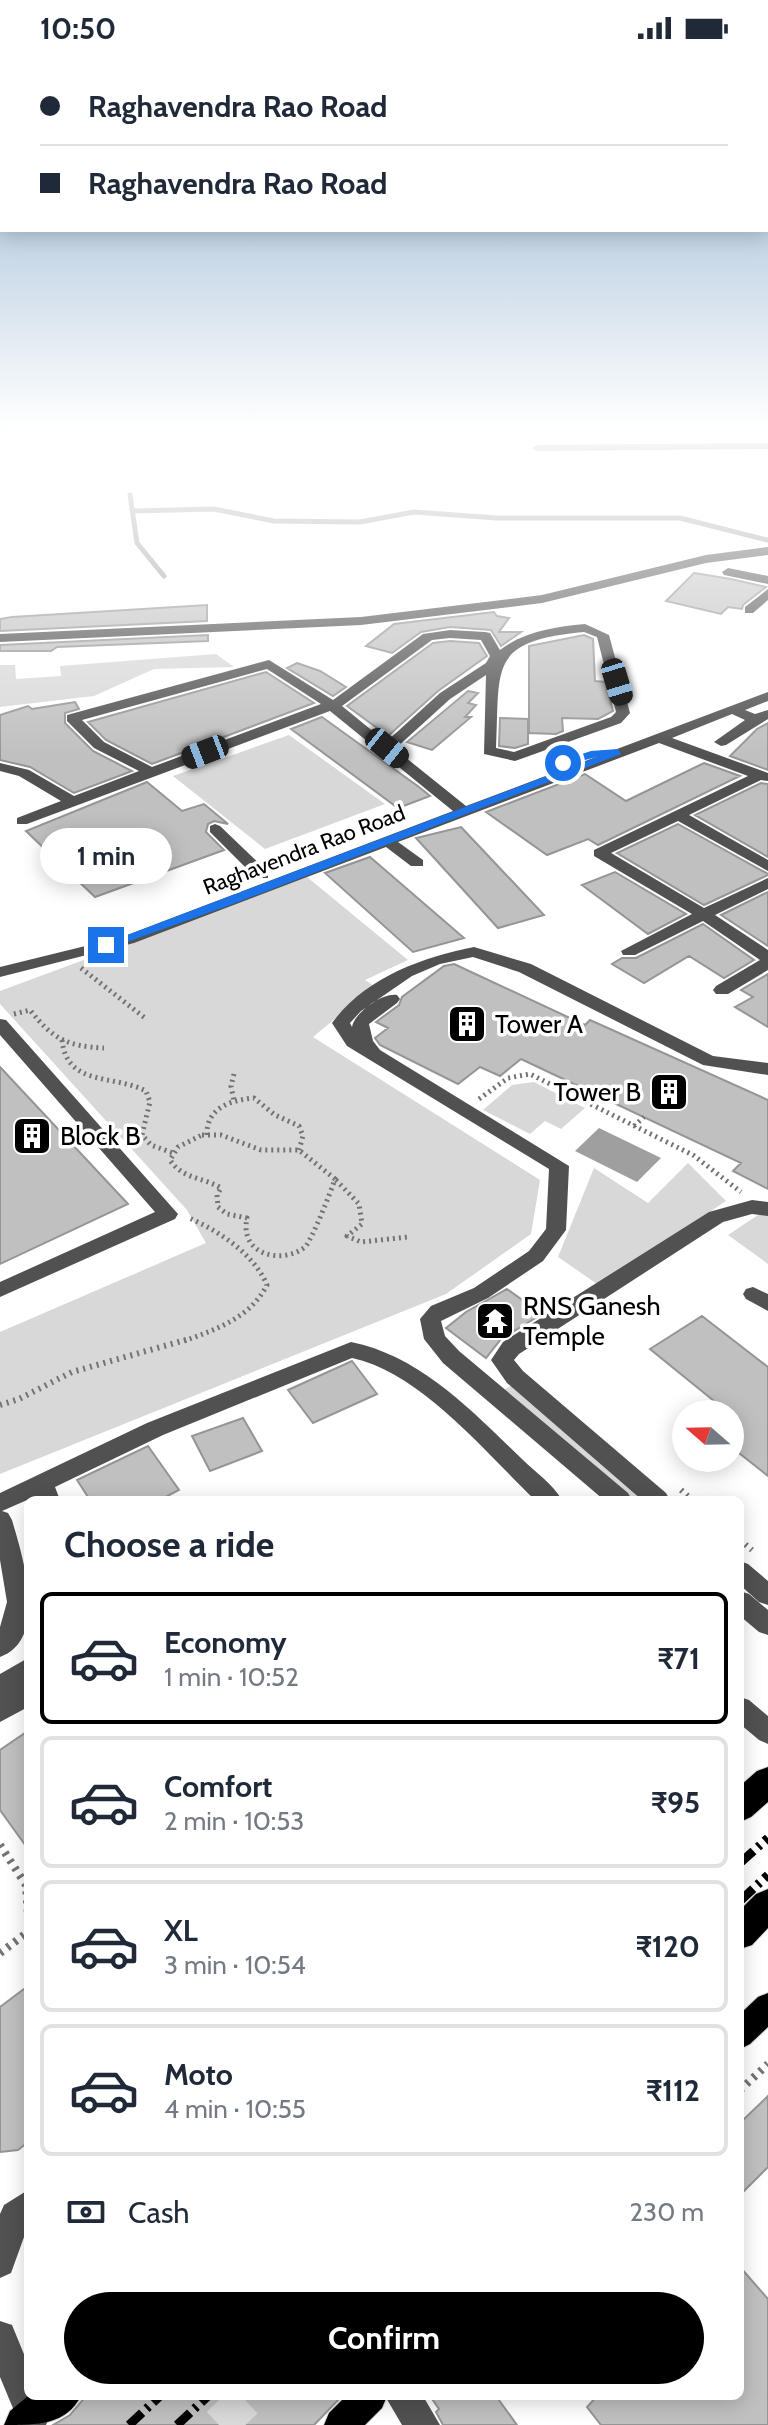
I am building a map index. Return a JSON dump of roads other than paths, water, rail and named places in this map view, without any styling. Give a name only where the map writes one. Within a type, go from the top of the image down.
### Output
[{"type":"highway","points":[[744,1929],[768,1905]]},
{"type":"main road","points":[[744,2030],[768,2007]]},
{"type":"main road","points":[[341,2425],[366,2400]]},
{"type":"street","points":[[0,638],[343,622],[542,599],[706,559],[768,551]]},
{"type":"street","points":[[728,572],[768,580]]},
{"type":"street","points":[[749,610],[768,593]]},
{"type":"street","points":[[493,651],[527,634],[532,623]]},
{"type":"street","points":[[456,624],[467,636]]},
{"type":"street","points":[[596,630],[603,635],[624,706],[623,713],[616,720],[571,736],[515,757],[489,751],[493,670],[503,654],[520,641],[552,631],[596,630]]},
{"type":"street","points":[[22,821],[313,710],[333,706],[428,637],[450,634],[485,636],[497,656],[491,666],[445,696],[387,748]]},
{"type":"street","points":[[151,772],[99,745],[72,718],[269,664],[333,706],[458,806]]},
{"type":"street","name":"Raghavendra Rao Road","points":[[0,958],[106,933],[768,696]]},
{"type":"street","points":[[731,709],[761,717]]},
{"type":"street","points":[[721,742],[761,717]]},
{"type":"street","points":[[571,736],[591,754]]},
{"type":"street","points":[[657,737],[764,777]]},
{"type":"street","name":"Raghavendra Rao Road","points":[[0,972],[128,940],[387,841],[458,806],[591,754],[618,752]]},
{"type":"street","points":[[0,767],[24,773],[74,802]]},
{"type":"street","points":[[722,990],[768,961],[703,914],[599,853],[764,777]]},
{"type":"street","points":[[678,815],[768,866]]},
{"type":"street","points":[[215,829],[262,875]]},
{"type":"street","points":[[387,841],[417,863]]},
{"type":"street","points":[[629,951],[768,883]]},
{"type":"street","points":[[615,1496],[490,1391],[435,1339],[430,1319],[438,1311],[481,1293],[536,1256],[556,1230],[559,1166],[353,1042],[341,1023],[355,1007],[406,972],[435,960],[474,952],[525,968],[709,1061],[768,1069]]},
{"type":"street","points":[[375,1055],[364,1041],[360,1023],[391,999]]},
{"type":"street","points":[[0,1290],[168,1214],[1,1025]]},
{"type":"street","points":[[653,1496],[515,1377],[502,1360],[511,1348],[716,1217],[760,1208]]},
{"type":"street","points":[[25,1496],[46,1490],[155,1429],[351,1350],[363,1350],[378,1355],[427,1387],[546,1496]]},
{"type":"street","points":[[490,1391],[515,1377]]},
{"type":"street","points":[[0,1503],[24,1496]]},
{"type":"street","points":[[0,1520],[20,1605],[14,1629],[0,1646]]},
{"type":"street","points":[[744,1574],[768,1595]]},
{"type":"street","points":[[744,1604],[768,1625]]},
{"type":"street","points":[[0,1687],[24,1672]]},
{"type":"street","points":[[0,1711],[24,1696]]},
{"type":"street","points":[[744,1711],[768,1732]]},
{"type":"street","points":[[0,2262],[22,2211]]},
{"type":"street","points":[[0,2337],[24,2372]]},
{"type":"street","points":[[405,2400],[423,2425]]},
{"type":"waterway","points":[[136,537],[137,543],[164,576]]},
{"type":"waterway","points":[[753,537],[767,540]]},
{"type":"tunnel","points":[[219,2425],[246,2400]]},
{"type":"railway","points":[[744,1859],[768,1838]]},
{"type":"railway","points":[[744,1897],[768,1875]]},
{"type":"railway","points":[[129,2425],[156,2400]]},
{"type":"railway","points":[[177,2425],[204,2400]]},
{"type":"place","name":"Tower A","points":[[467,1024]]},
{"type":"place","name":"Tower B","points":[[669,1092]]},
{"type":"place","name":"Block B","points":[[32,1136]]},
{"type":"place","name":"RNS Ganesh Temple","points":[[495,1321]]}]
